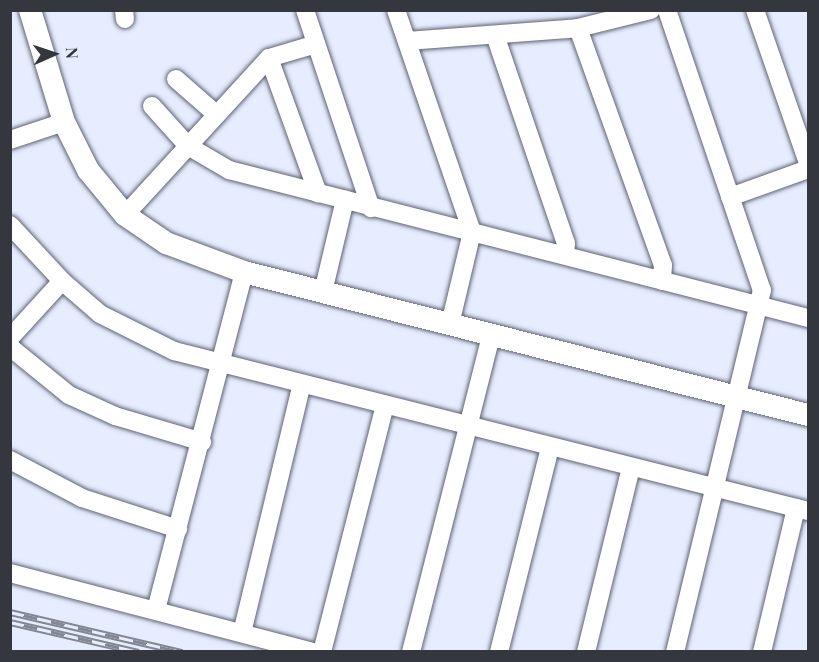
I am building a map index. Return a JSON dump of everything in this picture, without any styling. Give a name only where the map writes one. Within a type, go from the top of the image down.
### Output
[{"type":"street","points":[[30,10],[64,122],[88,170],[125,215],[181,250],[244,272],[808,415]]},
{"type":"street","points":[[305,10],[372,208]]},
{"type":"street","points":[[396,10],[472,232],[450,324]]},
{"type":"street","points":[[407,41],[578,28],[651,10]]},
{"type":"street","points":[[666,10],[762,290],[760,306],[675,651]]},
{"type":"street","points":[[755,10],[808,163]]},
{"type":"street","points":[[578,28],[663,265],[662,281]]},
{"type":"street","points":[[495,35],[566,243],[565,254]]},
{"type":"street","points":[[125,215],[269,58],[316,44]]},
{"type":"street","points":[[269,58],[318,193]]},
{"type":"street","points":[[176,79],[216,114]]},
{"type":"street","points":[[152,106],[188,146],[229,170],[372,208],[565,254],[808,318]]},
{"type":"street","points":[[10,141],[64,122]]},
{"type":"street","points":[[730,197],[808,169]]},
{"type":"street","points":[[322,292],[345,200]]},
{"type":"street","points":[[10,225],[62,281],[100,314],[174,351],[802,509],[762,651]]},
{"type":"street","points":[[156,610],[202,442],[244,272]]},
{"type":"street","points":[[10,338],[62,281]]},
{"type":"street","points":[[411,651],[491,335]]},
{"type":"street","points":[[10,346],[69,395],[115,416],[202,442]]},
{"type":"street","points":[[242,633],[302,384]]},
{"type":"street","points":[[322,651],[385,405]]},
{"type":"street","points":[[499,651],[550,447]]},
{"type":"street","points":[[10,460],[82,498],[178,529]]},
{"type":"street","points":[[586,651],[631,466]]},
{"type":"street","points":[[10,563],[29,577]]},
{"type":"street","points":[[10,573],[313,651]]},
{"type":"railway","points":[[10,612],[182,652]]},
{"type":"railway","points":[[10,622],[139,652]]}]
